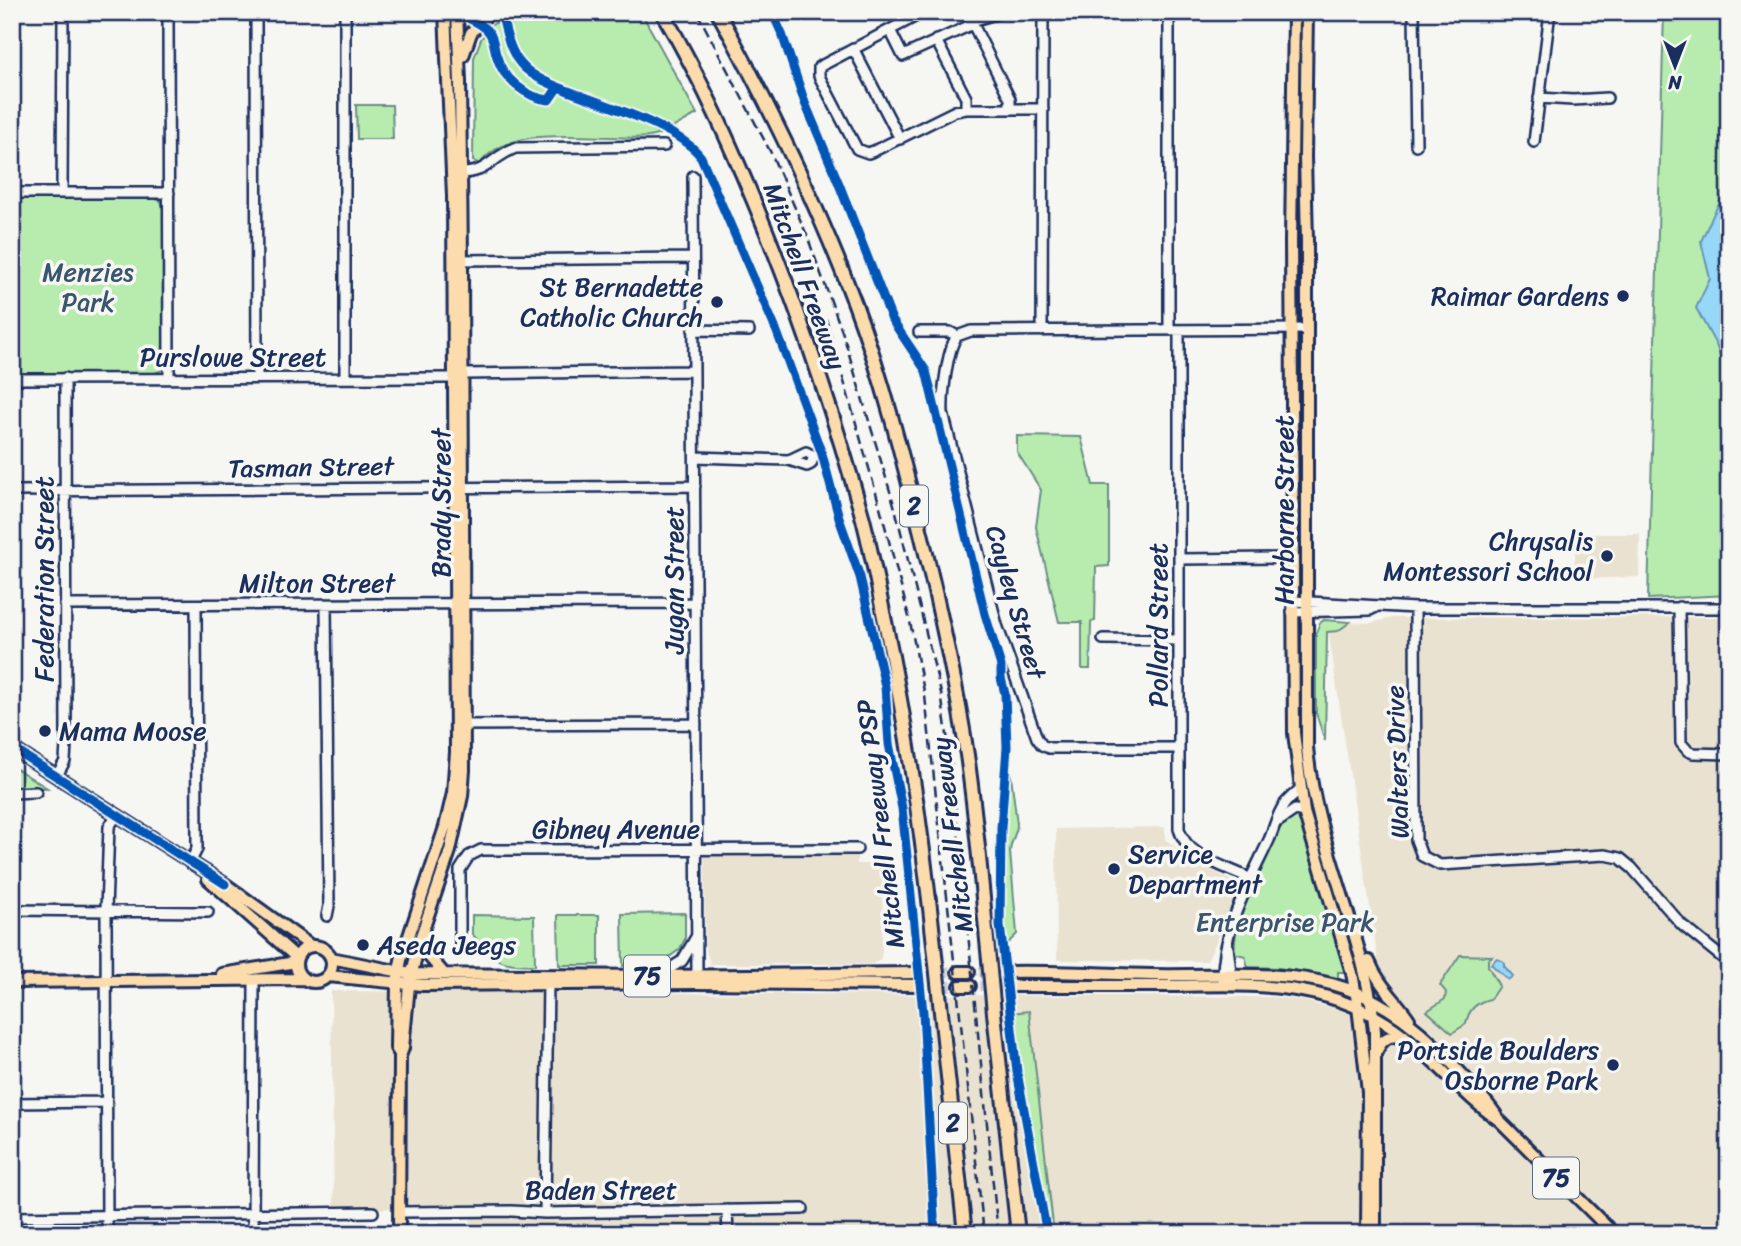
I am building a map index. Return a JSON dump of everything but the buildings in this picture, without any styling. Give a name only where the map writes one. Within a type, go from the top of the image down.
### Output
[{"type":"highway","name":"Mitchell Freeway","points":[[662,12],[694,68],[726,136],[778,260],[810,348],[863,521],[902,703],[921,828],[965,1234]]},
{"type":"highway","name":"Mitchell Freeway","points":[[718,12],[765,100],[818,213],[855,303],[892,416],[943,622],[960,713],[977,835],[1018,1234]]},
{"type":"main road","points":[[460,72],[463,52],[471,33],[489,12]]},
{"type":"main road","name":"Harborne Street","points":[[1294,12],[1294,733],[1304,812],[1356,991],[1368,1093],[1367,1234]]},
{"type":"main road","name":"Harborne Street","points":[[1307,12],[1307,747],[1315,805],[1359,948],[1371,999],[1375,1054],[1375,1234]]},
{"type":"main road","name":"Brady Street","points":[[453,13],[460,72],[456,173]]},
{"type":"main road","name":"Brady Street","points":[[404,978],[447,860],[457,825],[464,769],[460,725],[458,260],[453,13]]},
{"type":"main road","points":[[1292,241],[1307,241]]},
{"type":"main road","points":[[1292,492],[1307,491]]},
{"type":"main road","name":"Brady Street","points":[[404,978],[407,938],[437,856],[448,816],[460,725]]},
{"type":"main road","points":[[12,748],[225,884],[311,946],[323,948],[331,958],[332,967],[328,976],[316,982],[304,979],[12,982]]},
{"type":"main road","points":[[190,863],[296,960],[298,971],[304,979]]},
{"type":"main road","points":[[421,936],[429,955],[444,974]]},
{"type":"main road","points":[[184,979],[267,968],[296,960],[302,950],[311,946]]},
{"type":"main road","points":[[1359,948],[1367,956],[1374,974],[1387,993],[1413,1025]]},
{"type":"main road","name":"75","points":[[331,958],[404,978],[916,985]]},
{"type":"main road","name":"75","points":[[1007,972],[1228,979],[1326,995],[1358,1007],[1410,1039],[1481,1107],[1499,1120]]},
{"type":"main road","name":"75","points":[[328,976],[374,980],[444,974],[548,980],[656,976],[697,980],[915,973]]},
{"type":"main road","name":"75","points":[[1008,986],[1299,976],[1356,991],[1413,1025],[1479,1093],[1499,1120],[1614,1234]]},
{"type":"main road","points":[[400,1054],[396,1048],[396,1000],[404,978]]},
{"type":"main road","points":[[400,1234],[400,1054],[403,1048],[404,978]]},
{"type":"main road","points":[[374,980],[396,1000]]},
{"type":"main road","points":[[1375,1054],[1381,1041],[1387,1037],[1410,1039]]},
{"type":"street","points":[[62,192],[63,12]]},
{"type":"street","points":[[168,12],[169,378]]},
{"type":"street","points":[[256,12],[257,378]]},
{"type":"street","points":[[345,12],[345,378]]},
{"type":"street","points":[[924,12],[819,67],[819,76],[857,149],[862,152],[874,151],[955,111],[1043,110]]},
{"type":"street","points":[[890,30],[903,56],[971,19],[1002,12]]},
{"type":"street","points":[[1042,331],[1043,12]]},
{"type":"street","name":"Pollard Street","points":[[1169,12],[1179,559],[1179,821],[1184,841],[1196,853],[1251,878]]},
{"type":"street","points":[[1414,12],[1416,145]]},
{"type":"street","points":[[1534,142],[1550,12]]},
{"type":"street","points":[[971,19],[1010,99],[1010,109]]},
{"type":"street","points":[[936,40],[967,99],[966,109]]},
{"type":"street","points":[[853,48],[900,139]]},
{"type":"street","points":[[1539,98],[1607,98]]},
{"type":"street","points":[[456,173],[481,171],[503,153],[515,148],[664,146]]},
{"type":"street","name":"Jugan Street","points":[[693,176],[697,980]]},
{"type":"street","points":[[12,193],[169,193]]},
{"type":"street","points":[[458,260],[693,258]]},
{"type":"street","points":[[919,332],[950,332],[957,336],[971,331],[1307,329]]},
{"type":"street","points":[[694,330],[749,331]]},
{"type":"street","name":"Cayley Street","points":[[957,336],[953,341],[949,361],[942,401],[943,413],[997,625],[1037,738],[1042,745],[1049,748],[1178,747]]},
{"type":"street","name":"Purslowe Street","points":[[12,379],[345,378],[693,370]]},
{"type":"street","name":"Federation Street","points":[[56,777],[65,761],[65,378]]},
{"type":"street","points":[[695,457],[789,460]]},
{"type":"street","name":"Tasman Street","points":[[12,491],[695,486]]},
{"type":"street","points":[[1179,559],[1293,558]]},
{"type":"street","name":"Milton Street","points":[[65,605],[695,603]]},
{"type":"street","points":[[326,604],[327,916]]},
{"type":"street","points":[[1293,607],[1369,604],[1377,607],[1415,608],[1729,608]]},
{"type":"street","points":[[190,863],[197,849],[196,605]]},
{"type":"street","points":[[1679,607],[1681,743],[1693,753],[1729,754]]},
{"type":"street","name":"Walters Drive","points":[[1415,608],[1416,840],[1422,856],[1440,865],[1605,855],[1620,858],[1632,867],[1682,925],[1729,963]]},
{"type":"street","points":[[1103,639],[1179,640]]},
{"type":"street","points":[[460,725],[696,723]]},
{"type":"street","points":[[1228,979],[1222,964],[1232,918],[1278,822],[1283,805],[1300,789]]},
{"type":"street","points":[[12,793],[36,792]]},
{"type":"street","points":[[1278,822],[1295,810],[1304,812]]},
{"type":"street","points":[[107,1234],[107,910],[109,827],[116,816]]},
{"type":"street","name":"Gibney Avenue","points":[[460,946],[460,870],[469,856],[481,850],[856,849]]},
{"type":"street","points":[[12,910],[208,912]]},
{"type":"street","points":[[656,976],[682,961],[697,935]]},
{"type":"street","points":[[545,1213],[548,980]]},
{"type":"street","points":[[253,1234],[254,981]]},
{"type":"street","points":[[12,1103],[107,1102]]},
{"type":"street","name":"Baden Street","points":[[400,1212],[803,1209]]},
{"type":"street","points":[[727,1210],[728,1234]]},
{"type":"street","points":[[12,1217],[107,1218],[373,1212]]},
{"type":"shaded area","name":"Chrysalis Montessori School","points":[[1576,534],[1640,534],[1639,577],[1574,579]]},
{"type":"shaded area","points":[[1729,617],[1729,1234],[471,1234],[470,1208],[334,1209],[331,991],[1271,997],[1301,1000],[1327,1007],[1388,982],[1378,961],[1327,622],[1370,623],[1392,618]]},
{"type":"shaded area","points":[[1165,827],[1165,839],[1187,857],[1236,883],[1239,893],[1207,961],[1057,960],[1056,829]]},
{"type":"shaded area","points":[[857,853],[857,864],[883,864],[880,960],[872,964],[710,964],[705,946],[705,855]]},
{"type":"green space","points":[[522,12],[641,12],[697,114],[655,136],[535,137],[494,150],[480,164],[473,161],[474,58],[481,39],[493,24]]},
{"type":"green space","points":[[1664,12],[1729,12],[1729,595],[1648,599]]},
{"type":"green space","points":[[356,105],[392,105],[393,139],[357,139]]},
{"type":"green space","name":"Menzies Park","points":[[12,198],[153,198],[161,201],[164,209],[165,365],[160,371],[153,374],[12,375]]},
{"type":"green space","points":[[1017,436],[1081,437],[1093,485],[1109,485],[1109,566],[1096,567],[1095,621],[1091,622],[1090,669],[1082,669],[1082,622],[1059,622],[1036,527],[1041,490],[1017,452]]},
{"type":"green space","points":[[1324,620],[1350,622],[1338,631],[1327,632],[1325,741],[1316,713],[1316,633]]},
{"type":"green space","points":[[1008,751],[1017,824],[1010,852],[1017,934],[1005,946],[1003,828]]},
{"type":"green space","points":[[12,766],[47,788],[12,787]]},
{"type":"green space","name":"Enterprise Park","points":[[1292,814],[1300,818],[1341,955],[1345,972],[1338,972],[1338,978],[1279,968],[1248,967],[1245,956],[1234,953],[1237,920],[1280,828]]},
{"type":"green space","points":[[685,913],[685,939],[680,949],[657,966],[623,966],[622,914]]},
{"type":"green space","points":[[472,915],[534,916],[535,965],[513,964],[493,956],[472,934]]},
{"type":"green space","points":[[558,915],[599,915],[599,965],[559,965]]},
{"type":"green space","points":[[1460,955],[1492,956],[1488,960],[1488,966],[1499,986],[1490,999],[1473,1007],[1466,1024],[1452,1033],[1427,1011],[1445,999],[1446,992],[1440,985]]},
{"type":"green space","points":[[1029,1011],[1054,1234],[1049,1234],[1011,1013]]},
{"type":"water","points":[[1729,187],[1729,226],[1720,236],[1729,256],[1729,380],[1716,345],[1696,308],[1710,279],[1701,241]]},
{"type":"water","points":[[1497,958],[1504,962],[1504,966],[1513,976],[1508,980],[1491,964]]},
{"type":"tunnel","points":[[915,973],[949,972]]},
{"type":"tunnel","points":[[979,972],[1007,972]]},
{"type":"tunnel","points":[[917,985],[951,986]]},
{"type":"tunnel","points":[[980,986],[1008,986]]},
{"type":"railway","points":[[697,12],[771,153],[806,233],[843,334],[895,508],[941,693],[951,763],[998,1234]]},
{"type":"railway","points":[[826,319],[909,617],[925,696],[984,1234]]},
{"type":"cycle path","points":[[467,12],[470,19],[482,25],[490,34],[500,65],[517,86],[532,96],[549,100],[558,87]]},
{"type":"cycle path","name":"Mitchell Freeway PSP","points":[[501,12],[511,48],[528,71],[556,86],[660,127],[691,146],[701,157],[777,332],[822,454],[840,521],[860,577],[885,686],[889,744],[902,808],[923,1012],[935,1234]]},
{"type":"cycle path","points":[[772,12],[805,103],[892,320],[926,371],[985,614],[1001,666],[1007,747],[1001,828],[1000,925],[1017,1072],[1047,1234]]},
{"type":"cycle path","points":[[12,748],[225,884]]},
{"type":"place","name":"Raimar Gardens","points":[[1623,296]]},
{"type":"place","name":"St Bernadette Catholic Church","points":[[717,302]]},
{"type":"place","name":"Chrysalis Montessori School","points":[[1607,556]]},
{"type":"place","name":"Mama Moose","points":[[45,731]]},
{"type":"place","name":"Service Department","points":[[1114,869]]},
{"type":"place","name":"Aseda Jeegs","points":[[363,945]]},
{"type":"place","name":"Portside Boulders Osborne Park","points":[[1613,1065]]}]
